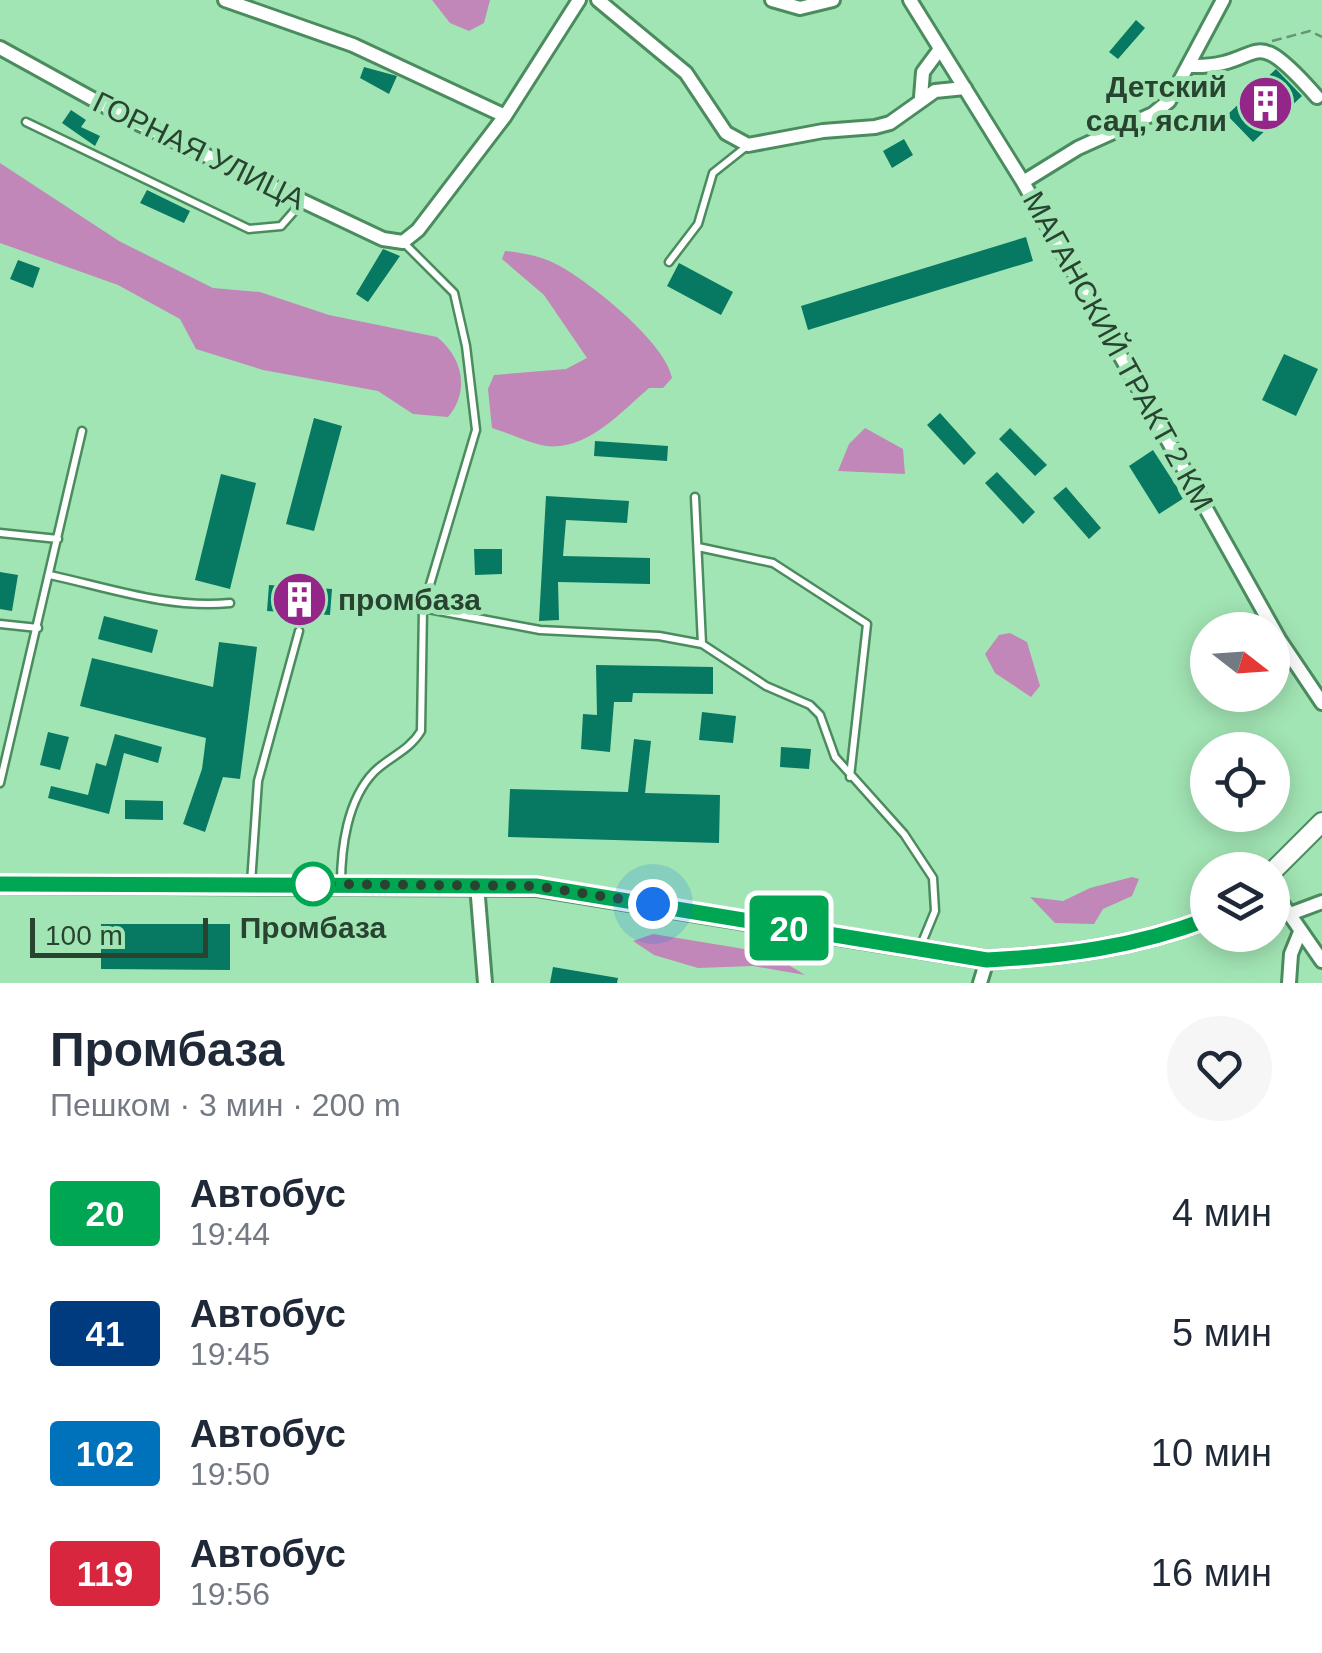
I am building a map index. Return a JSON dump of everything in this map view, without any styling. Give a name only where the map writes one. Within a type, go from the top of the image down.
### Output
[{"type":"main road","points":[[1290,854],[1322,822]]},
{"type":"main road","points":[[0,884],[477,885],[583,892],[918,952],[987,960],[1062,956],[1121,946],[1190,925]]},
{"type":"street","points":[[225,0],[353,45],[505,116]]},
{"type":"street","points":[[403,242],[418,230],[505,116],[580,0]]},
{"type":"street","points":[[598,0],[686,74],[726,134],[748,146],[890,123],[935,90],[965,88]]},
{"type":"street","points":[[772,0],[800,8],[832,0]]},
{"type":"street","name":"МАГАНСКИЙ ТРАКТ 2 КМ","points":[[910,0],[1023,182],[1280,639],[1322,704]]},
{"type":"street","points":[[1023,182],[1078,148],[1153,114],[1169,102],[1223,0]]},
{"type":"street","name":"ГОРНАЯ УЛИЦА","points":[[0,48],[84,96],[383,239],[403,242]]},
{"type":"street","points":[[921,97],[923,72],[940,50]]},
{"type":"street","points":[[1189,66],[1265,50],[1284,59],[1317,97]]},
{"type":"street","points":[[477,885],[485,983]]},
{"type":"street","points":[[1322,902],[1290,914],[1322,961]]},
{"type":"street","points":[[1288,983],[1300,932]]},
{"type":"street","points":[[980,983],[987,960]]},
{"type":"lane","points":[[26,122],[249,229],[280,226],[303,201]]},
{"type":"lane","points":[[669,262],[698,224],[705,188],[713,173],[748,146]]},
{"type":"lane","points":[[342,884],[354,805],[376,770],[414,743],[420,731],[423,608],[471,454],[475,400],[454,294],[403,242]]},
{"type":"lane","points":[[0,783],[82,431]]},
{"type":"lane","points":[[695,497],[702,644]]},
{"type":"lane","points":[[0,533],[58,540]]},
{"type":"lane","points":[[698,547],[773,563],[866,624],[850,776]]},
{"type":"lane","points":[[50,575],[164,601],[201,606],[230,603]]},
{"type":"lane","points":[[423,608],[540,630],[659,636],[702,644],[766,686],[810,705],[820,715],[834,757],[904,834],[933,878],[936,911],[918,952]]},
{"type":"lane","points":[[0,624],[38,628]]},
{"type":"lane","points":[[251,884],[258,781],[299,631]]},
{"type":"path","points":[[1265,50],[1278,37],[1310,31],[1322,37]]},
{"type":"shaded area","points":[[432,0],[490,0],[484,23],[469,31],[450,23]]},
{"type":"shaded area","points":[[0,163],[119,241],[213,288],[260,292],[329,315],[437,337],[458,365],[461,386],[455,407],[448,417],[413,414],[378,391],[263,370],[196,349],[180,319],[118,285],[0,243]]},
{"type":"shaded area","points":[[505,251],[546,259],[588,285],[642,331],[667,364],[672,378],[663,388],[649,388],[589,436],[561,446],[532,443],[492,428],[488,389],[494,375],[566,369],[587,358],[544,295],[502,259]]},
{"type":"shaded area","points":[[865,428],[903,449],[905,474],[838,471],[849,444]]},
{"type":"shaded area","points":[[1010,633],[1027,642],[1040,686],[1031,697],[995,673],[985,654],[999,635]]},
{"type":"shaded area","points":[[1132,877],[1139,879],[1132,896],[1103,909],[1094,924],[1055,923],[1030,897],[1063,901],[1090,888]]},
{"type":"shaded area","points":[[653,934],[769,953],[805,975],[753,966],[698,968],[654,955],[633,941]]},
{"type":"building","points":[[1136,20],[1145,28],[1118,59],[1109,52]]},
{"type":"building","points":[[364,67],[397,76],[389,94],[360,78]]},
{"type":"building","name":"Детский сад, ясли","points":[[1276,69],[1302,96],[1253,142],[1227,115]]},
{"type":"building","points":[[71,110],[86,120],[81,127],[100,136],[95,146],[62,123]]},
{"type":"building","points":[[904,139],[913,155],[892,168],[883,151]]},
{"type":"building","points":[[147,190],[190,211],[184,223],[140,203]]},
{"type":"building","points":[[1026,237],[1033,261],[808,330],[801,306]]},
{"type":"building","points":[[383,249],[400,256],[368,302],[356,294]]},
{"type":"building","points":[[18,260],[40,268],[33,288],[10,279]]},
{"type":"building","points":[[679,263],[733,292],[721,315],[667,286]]},
{"type":"building","points":[[1284,354],[1318,369],[1296,416],[1262,400]]},
{"type":"building","points":[[940,413],[976,453],[964,465],[927,425]]},
{"type":"building","points":[[314,418],[342,426],[314,531],[286,524]]},
{"type":"building","points":[[1010,428],[1047,465],[1035,476],[999,439]]},
{"type":"building","points":[[595,441],[668,446],[667,461],[594,456]]},
{"type":"building","points":[[1153,450],[1184,498],[1159,514],[1129,466]]},
{"type":"building","points":[[997,472],[1035,512],[1023,524],[985,483]]},
{"type":"building","points":[[221,474],[256,483],[230,589],[195,580]]},
{"type":"building","points":[[1066,487],[1101,528],[1089,539],[1053,498]]},
{"type":"building","points":[[546,496],[629,501],[627,523],[566,520],[563,556],[650,558],[650,584],[558,582],[559,620],[539,621]]},
{"type":"building","points":[[474,549],[502,549],[502,574],[475,575]]},
{"type":"building","points":[[0,572],[18,575],[12,611],[0,609]]},
{"type":"building","name":"промбаза","points":[[269,585],[332,589],[330,615],[267,611]]},
{"type":"building","points":[[104,616],[158,630],[152,653],[98,639]]},
{"type":"building","points":[[219,642],[257,647],[240,779],[223,777],[205,832],[183,824],[202,769],[206,738],[80,706],[92,658],[213,687]]},
{"type":"building","points":[[596,665],[713,667],[713,694],[633,693],[632,702],[614,702],[610,752],[581,749],[583,714],[597,715]]},
{"type":"building","points":[[702,712],[736,716],[733,743],[699,740]]},
{"type":"building","points":[[48,732],[69,737],[60,770],[40,765]]},
{"type":"building","points":[[115,734],[162,747],[158,763],[124,753],[109,814],[48,798],[51,786],[88,795],[96,763],[106,766]]},
{"type":"building","points":[[634,739],[651,741],[645,793],[720,795],[719,843],[508,837],[510,789],[628,792]]},
{"type":"building","points":[[781,747],[811,749],[809,769],[780,767]]},
{"type":"building","points":[[125,800],[163,801],[163,820],[125,819]]},
{"type":"building","points":[[101,924],[230,924],[230,970],[101,969]]},
{"type":"building","points":[[553,967],[618,978],[617,983],[550,983]]},
{"type":"bus line","name":"20","points":[[0,884],[536,886],[943,956],[987,960],[1062,956],[1121,946],[1190,926]]},
{"type":"place","name":"Детский сад, ясли","points":[[1266,104]]},
{"type":"place","name":"промбаза","points":[[299,600]]},
{"type":"place","name":"Промбаза","points":[[313,884]]},
{"type":"route","points":[[313,884],[536,886],[653,904]]}]
